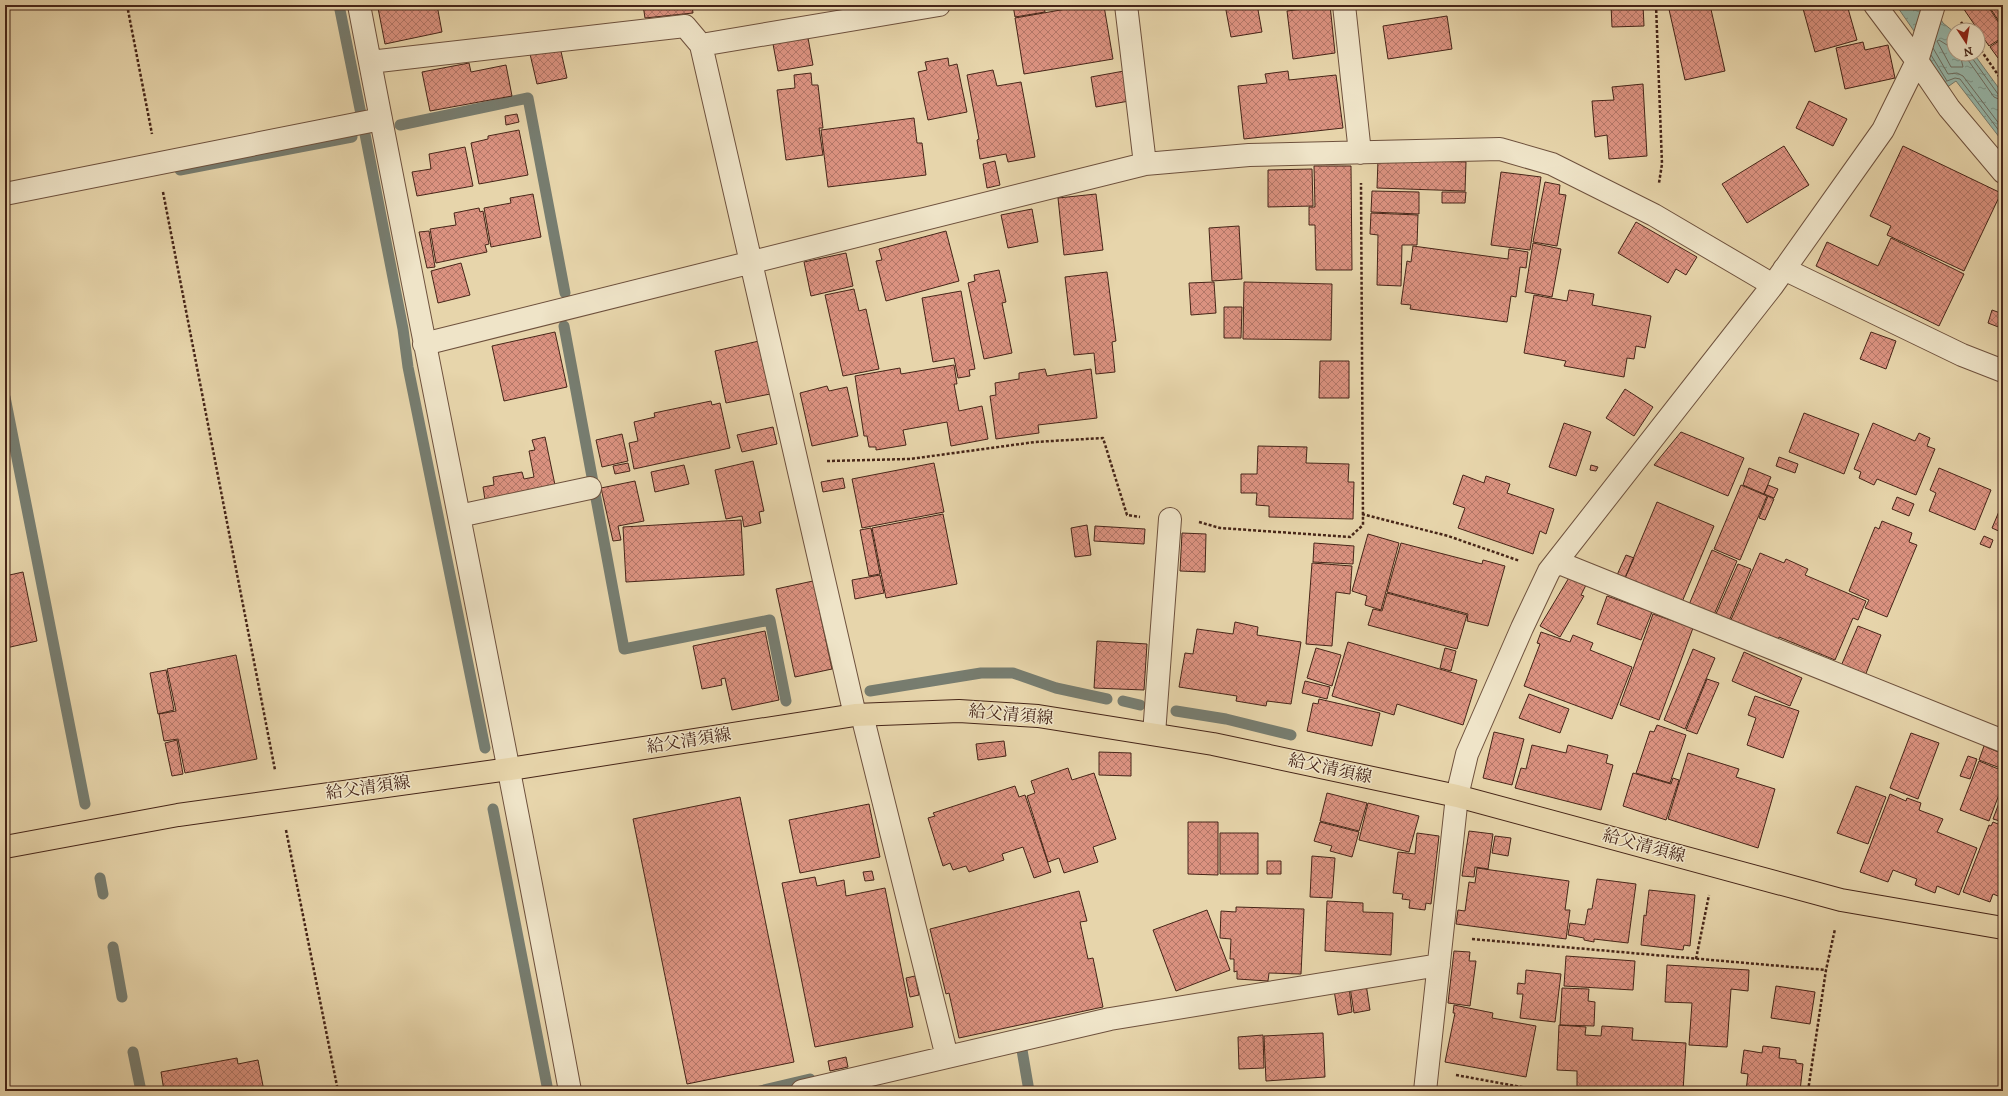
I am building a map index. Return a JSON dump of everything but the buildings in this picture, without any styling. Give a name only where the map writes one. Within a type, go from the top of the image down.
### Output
[{"type":"main road","name":"給父清須線","points":[[5,847],[178,815],[510,769],[858,715],[959,711],[1038,716],[1213,744],[1457,796],[1841,900],[2003,928]]},
{"type":"street","points":[[359,5],[424,344],[510,769],[570,1091]]},
{"type":"street","points":[[701,45],[939,5]]},
{"type":"street","points":[[1126,5],[1145,164]]},
{"type":"street","points":[[1344,5],[1360,153]]},
{"type":"street","points":[[1874,5],[1920,54],[1949,108],[2003,172]]},
{"type":"street","points":[[1425,1091],[1457,796],[1467,754],[1522,628],[1553,567],[1778,277],[1883,130],[1920,54],[1934,5]]},
{"type":"street","points":[[370,62],[685,26],[701,45],[797,461],[858,715],[947,1057]]},
{"type":"street","points":[[5,194],[381,119]]},
{"type":"street","points":[[424,344],[1145,164],[1249,155],[1500,149],[1552,164],[1778,277],[2003,371]]},
{"type":"street","points":[[459,516],[590,488]]},
{"type":"street","points":[[1154,734],[1170,519]]},
{"type":"street","points":[[1553,567],[2003,741]]},
{"type":"street","points":[[802,1091],[1110,1019],[1439,965]]},
{"type":"path","points":[[127,5],[280,800],[338,1091]]},
{"type":"path","points":[[1654,215],[1662,164],[1656,5]]},
{"type":"path","points":[[1986,58],[2003,82]]},
{"type":"path","points":[[797,461],[910,459],[1035,442],[1103,438],[1127,515],[1206,523],[1220,528],[1350,537],[1363,525],[1360,153]]},
{"type":"path","points":[[1362,514],[1448,536],[1553,567]]},
{"type":"path","points":[[1696,959],[1716,866]]},
{"type":"path","points":[[1808,1091],[1826,970],[1841,900]]},
{"type":"path","points":[[1442,936],[1826,970]]},
{"type":"path","points":[[1428,1070],[1542,1091]]},
{"type":"water","points":[[1896,5],[1933,5],[1943,23],[1946,25],[1946,62],[1980,62],[2003,94],[2003,142],[1956,81],[1946,88],[1914,31]]},
{"type":"waterway","points":[[339,5],[361,114]]},
{"type":"waterway","points":[[400,125],[528,98],[565,293]]},
{"type":"waterway","points":[[365,134],[403,329],[408,367],[485,748]]},
{"type":"waterway","points":[[180,170],[352,137]]},
{"type":"waterway","points":[[564,326],[624,649],[770,620],[786,701]]},
{"type":"waterway","points":[[5,397],[85,804]]},
{"type":"waterway","points":[[870,691],[981,673],[1013,673],[1056,688],[1107,699]]},
{"type":"waterway","points":[[1123,701],[1140,705]]},
{"type":"waterway","points":[[1176,711],[1226,719],[1291,735]]},
{"type":"waterway","points":[[493,809],[548,1091]]},
{"type":"waterway","points":[[100,878],[103,894]]},
{"type":"waterway","points":[[113,947],[122,997]]},
{"type":"waterway","points":[[1022,1050],[1029,1091]]},
{"type":"waterway","points":[[133,1052],[141,1091]]},
{"type":"waterway","points":[[760,1091],[810,1079]]}]
